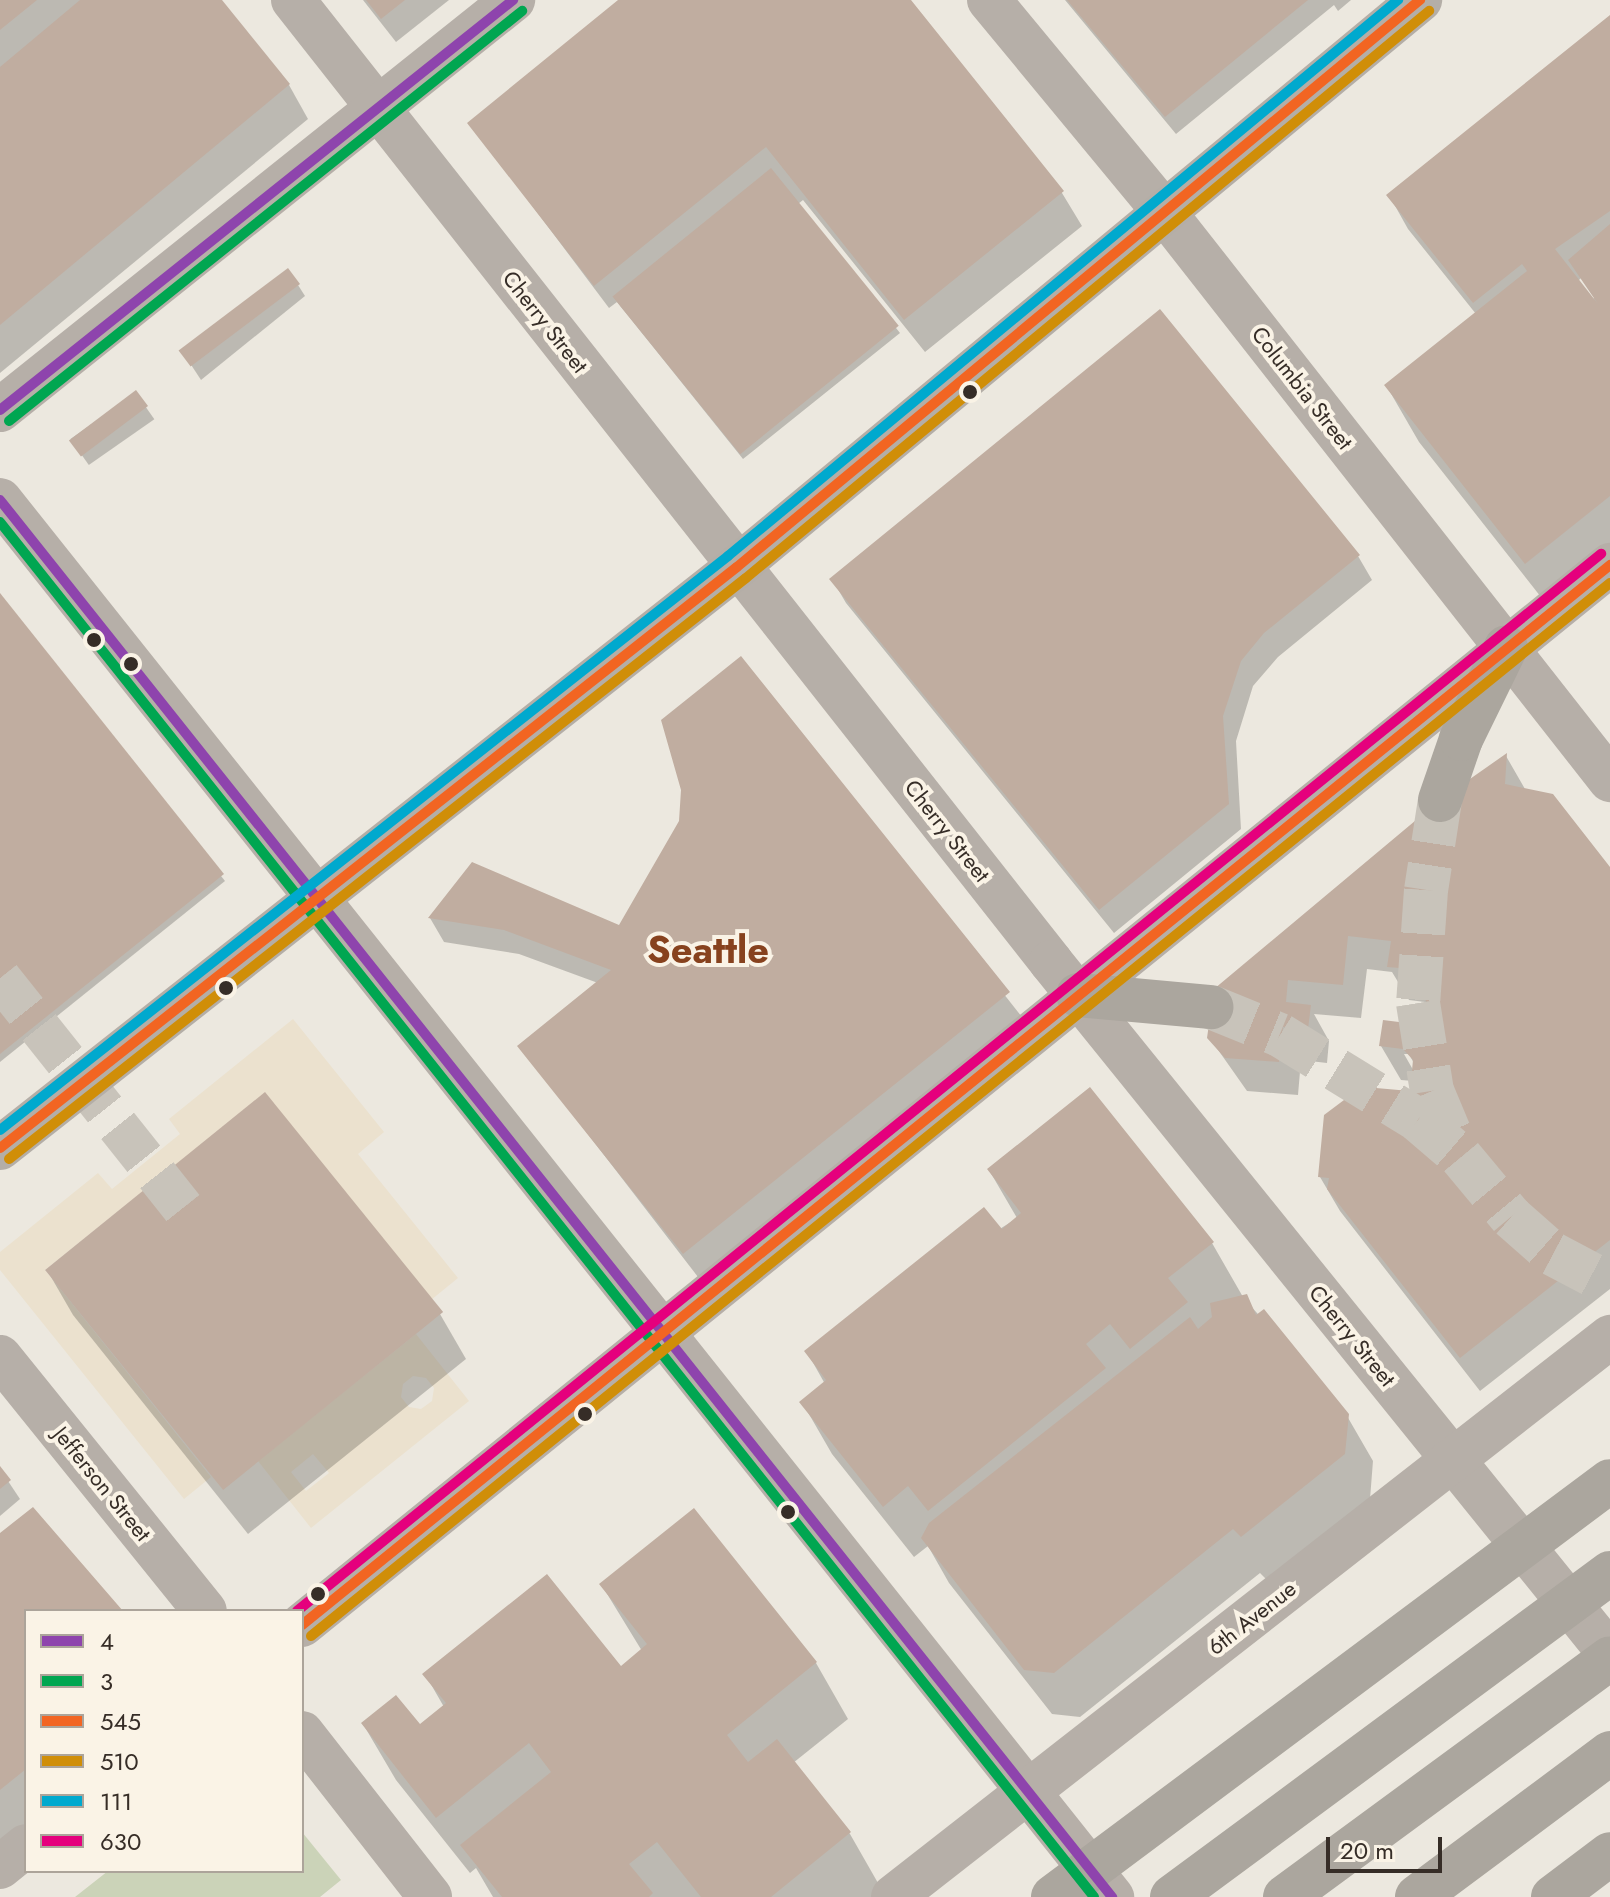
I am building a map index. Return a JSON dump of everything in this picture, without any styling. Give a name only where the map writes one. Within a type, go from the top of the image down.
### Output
[{"type":"highway","points":[[1440,800],[1461,739],[1506,647]]},
{"type":"highway","points":[[1078,995],[1211,1007]]},
{"type":"highway","points":[[1053,1897],[1610,1481]]},
{"type":"highway","points":[[1172,1897],[1610,1573]]},
{"type":"highway","points":[[1285,1897],[1610,1656]]},
{"type":"highway","points":[[1417,1897],[1610,1753]]},
{"type":"highway","points":[[1553,1897],[1610,1854]]},
{"type":"main road","name":"Cherry Street","points":[[293,0],[737,567],[1610,1656]]},
{"type":"main road","points":[[0,410],[513,0]]},
{"type":"main road","name":"Columbia Street","points":[[989,0],[1165,213],[1610,780]]},
{"type":"main road","points":[[0,1148],[737,567],[1420,0]]},
{"type":"main road","points":[[0,500],[1112,1897]]},
{"type":"main road","points":[[304,1623],[665,1335],[1078,995],[1610,565]]},
{"type":"main road","name":"6th Avenue","points":[[893,1897],[1610,1337]]},
{"type":"main road","name":"Jefferson Street","points":[[0,1357],[203,1609]]},
{"type":"main road","points":[[304,1736],[430,1897]]},
{"type":"main road","points":[[0,1867],[24,1848]]},
{"type":"green space","points":[[304,1834],[341,1880],[320,1897],[75,1897],[105,1873],[304,1873]]},
{"type":"shaded area","points":[[293,1019],[384,1132],[358,1154],[458,1278],[431,1300],[265,1093],[45,1270],[211,1477],[184,1499],[0,1270],[0,1252],[98,1173],[112,1189],[180,1134],[169,1119]]},
{"type":"shaded area","points":[[416,1334],[469,1401],[311,1528],[258,1461]],"holes":[[[413,1376],[426,1378],[434,1388],[432,1401],[421,1409],[409,1407],[401,1397],[403,1384]],[[313,1454],[329,1473],[306,1491],[291,1472]]]},
{"type":"building","points":[[0,0],[37,0],[0,30]]},
{"type":"building","points":[[80,0],[222,0],[290,84],[0,325],[0,67]]},
{"type":"building","points":[[366,0],[405,0],[381,19]]},
{"type":"building","points":[[618,0],[911,0],[1064,191],[904,320],[766,147],[594,286],[467,123]]},
{"type":"building","points":[[1067,0],[1308,0],[1165,117]]},
{"type":"building","points":[[1610,15],[1610,211],[1555,249],[1598,304],[1568,260],[1610,224],[1610,496],[1525,564],[1384,385],[1527,271],[1522,264],[1473,303],[1386,195]]},
{"type":"building","points":[[771,168],[899,326],[740,454],[612,296]]},
{"type":"building","points":[[288,268],[300,284],[191,366],[179,350]]},
{"type":"building","points":[[1160,309],[1360,555],[1264,633],[1241,661],[1223,716],[1229,804],[1099,910],[829,579]]},
{"type":"building","points":[[136,390],[148,406],[81,457],[69,441]]},
{"type":"building","points":[[0,593],[224,874],[0,1054]]},
{"type":"building","points":[[741,656],[1010,992],[683,1254],[517,1046],[611,970],[504,930],[428,918],[472,862],[619,925],[679,821],[681,790],[661,720]]},
{"type":"building","points":[[1507,753],[1505,784],[1553,794],[1610,867],[1610,1240],[1460,1358],[1327,1189],[1329,1178],[1318,1177],[1324,1115],[1352,1094],[1364,1096],[1376,1088],[1410,1091],[1413,1060],[1403,1049],[1379,1046],[1383,1020],[1407,1023],[1419,1014],[1438,1016],[1411,982],[1413,969],[1387,967],[1391,941],[1348,936],[1343,985],[1288,980],[1286,1002],[1311,1005],[1308,1029],[1283,1027],[1279,1062],[1225,1058],[1207,1038],[1214,989],[1440,800]]},
{"type":"building","points":[[1090,1087],[1214,1242],[1168,1278],[1188,1302],[1130,1349],[1110,1324],[1086,1344],[1106,1368],[928,1511],[908,1486],[883,1507],[799,1402],[826,1380],[804,1351],[984,1207],[1002,1229],[1021,1213],[987,1169]]},
{"type":"building","points":[[265,1092],[443,1312],[223,1490],[45,1270]]},
{"type":"building","points":[[1247,1294],[1256,1315],[1264,1309],[1349,1414],[1345,1454],[1241,1537],[1233,1529],[1054,1673],[1024,1670],[921,1538],[929,1523],[1190,1317],[1198,1329],[1212,1317],[1210,1303]]},
{"type":"building","points":[[0,1466],[11,1480],[0,1489]]},
{"type":"building","points":[[33,1507],[121,1609],[24,1609],[24,1771],[0,1790],[0,1533]]},
{"type":"building","points":[[694,1508],[817,1662],[727,1735],[748,1762],[777,1739],[851,1832],[771,1897],[701,1897],[657,1842],[629,1864],[653,1893],[649,1897],[502,1897],[460,1845],[551,1772],[529,1743],[436,1818],[361,1723],[396,1695],[420,1724],[446,1703],[422,1674],[547,1574],[621,1666],[647,1644],[599,1584]]},
{"type":"tunnel","points":[[1440,800],[1426,890],[1418,1003],[1432,1091],[1455,1146]]},
{"type":"tunnel","points":[[0,978],[183,1208]]},
{"type":"tunnel","points":[[1211,1007],[1280,1035],[1418,1120],[1461,1157],[1511,1217],[1553,1254],[1610,1284]]},
{"type":"transit line","name":"4","points":[[0,410],[513,0]]},
{"type":"transit line","name":"111","points":[[0,1130],[728,556],[1398,0]]},
{"type":"transit line","name":"545","points":[[0,1148],[737,567],[1420,0]]},
{"type":"transit line","name":"3","points":[[9,421],[522,11]]},
{"type":"transit line","name":"510","points":[[9,1159],[746,578],[1429,11]]},
{"type":"transit line","name":"4","points":[[0,500],[1112,1897]]},
{"type":"transit line","name":"3","points":[[0,522],[1094,1897]]},
{"type":"transit line","name":"630","points":[[299,1609],[1601,554]]},
{"type":"transit line","name":"545","points":[[304,1623],[1610,565]]},
{"type":"transit line","name":"510","points":[[311,1636],[1610,583]]},
{"type":"district","name":"Seattle","points":[[708,950]]}]
